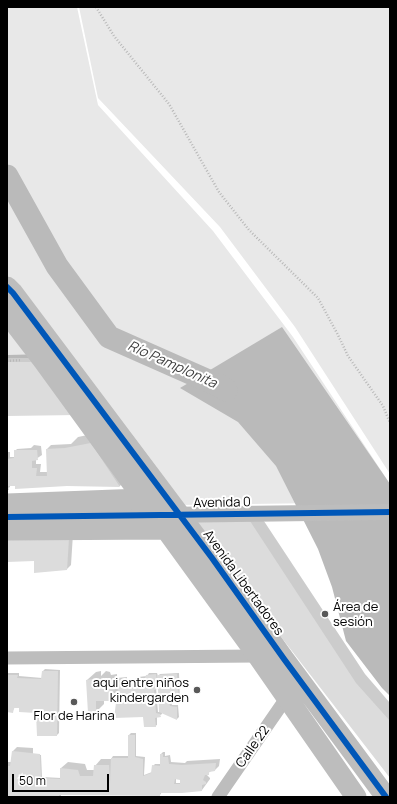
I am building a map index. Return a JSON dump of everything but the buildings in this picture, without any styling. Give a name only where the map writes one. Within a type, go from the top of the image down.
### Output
[{"type":"main road","name":"Avenida Libertadores","points":[[7,287],[212,558],[284,659],[386,797]]},
{"type":"main road","points":[[7,313],[43,360],[258,656],[356,797]]},
{"type":"main road","points":[[9,517],[143,499]]},
{"type":"main road","points":[[9,517],[165,529]]},
{"type":"street","name":"Avenida 0","points":[[9,517],[390,512]]},
{"type":"street","points":[[7,658],[258,656]]},
{"type":"street","name":"Calle 22","points":[[218,797],[287,697]]},
{"type":"path","points":[[96,7],[114,36],[169,104],[220,192],[249,230],[318,298],[348,356],[383,406],[390,423]]},
{"type":"shaded area","points":[[7,7],[77,7],[98,105],[213,231],[293,337],[390,484],[390,502],[179,505],[7,278]]},
{"type":"shaded area","points":[[79,7],[390,7],[390,474],[295,327],[220,227],[98,98]]},
{"type":"shaded area","points":[[7,318],[36,358],[7,358]]},
{"type":"shaded area","points":[[282,327],[390,484],[390,696],[382,688],[346,641],[332,587],[318,549],[276,466],[238,422],[180,388]]},
{"type":"waterway","name":"Río Pamplonita","points":[[7,176],[57,266],[109,337],[226,390]]},
{"type":"cycle path","points":[[7,287],[212,558],[284,659],[386,797]]},
{"type":"cycle path","points":[[7,517],[390,512]]},
{"type":"place","name":"Área de sesión","points":[[325,614]]},
{"type":"place","name":"aqui entre niños kindergarden","points":[[197,690]]},
{"type":"place","name":"Flor de Harina","points":[[74,702]]}]
